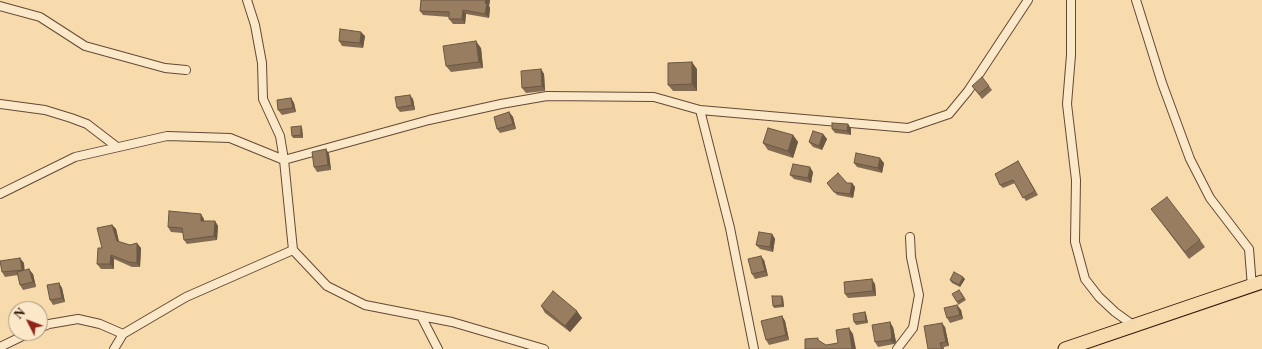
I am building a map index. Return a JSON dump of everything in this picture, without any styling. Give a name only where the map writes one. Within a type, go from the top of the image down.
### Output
[{"type":"main road","points":[[1065,349],[1086,346],[1133,325],[1257,284]]},
{"type":"street","points":[[247,0],[255,25],[262,63],[263,99],[280,136],[284,160],[293,250],[327,286],[365,305],[452,322],[544,349]]},
{"type":"street","points":[[0,194],[75,157],[167,136],[230,138],[284,160],[429,120],[501,104],[547,96],[654,97],[700,110],[908,128],[949,114],[968,91],[1028,0]]},
{"type":"street","points":[[1071,0],[1071,55],[1067,104],[1076,180],[1075,242],[1085,279],[1099,297],[1115,312],[1133,325]]},
{"type":"street","points":[[1136,0],[1162,83],[1190,159],[1210,198],[1250,249],[1257,284]]},
{"type":"street","points":[[0,6],[40,16],[85,46],[165,68],[186,70]]},
{"type":"street","points":[[0,104],[45,110],[71,118],[87,124],[118,147]]},
{"type":"street","points":[[700,110],[730,228],[754,349]]},
{"type":"street","points":[[897,349],[913,328],[920,295],[911,257],[910,237]]},
{"type":"street","points":[[114,349],[123,334],[186,297],[293,250]]},
{"type":"street","points":[[421,316],[438,349]]},
{"type":"street","points":[[48,324],[78,319],[100,324],[123,334]]},
{"type":"street","points":[[0,346],[11,341]]},
{"type":"building","points":[[421,0],[486,0],[485,3],[487,4],[485,14],[463,10],[462,19],[449,19],[449,12],[420,11]]},
{"type":"building","points":[[340,29],[361,32],[360,43],[339,41]]},
{"type":"building","points":[[476,41],[479,62],[446,66],[443,46]]},
{"type":"building","points":[[692,62],[692,84],[668,85],[668,63]]},
{"type":"building","points":[[541,69],[542,86],[522,88],[521,71]]},
{"type":"building","points":[[982,77],[989,86],[979,94],[972,86]]},
{"type":"building","points":[[410,95],[412,105],[397,108],[395,97]]},
{"type":"building","points":[[291,98],[293,108],[278,110],[277,100]]},
{"type":"building","points":[[509,112],[513,124],[497,129],[494,117]]},
{"type":"building","points":[[832,123],[848,124],[847,131],[832,129]]},
{"type":"building","points":[[301,126],[301,135],[292,136],[291,127]]},
{"type":"building","points":[[768,128],[793,135],[788,151],[763,143]]},
{"type":"building","points":[[813,131],[823,134],[819,146],[809,142]]},
{"type":"building","points":[[326,149],[328,165],[314,167],[312,152]]},
{"type":"building","points":[[856,153],[880,158],[878,168],[854,163]]},
{"type":"building","points":[[1018,161],[1035,191],[1023,198],[1013,180],[1000,185],[995,174]]},
{"type":"building","points":[[793,164],[810,167],[808,178],[790,175]]},
{"type":"building","points":[[838,173],[847,183],[852,183],[850,194],[834,192],[827,183]]},
{"type":"building","points":[[1167,197],[1200,240],[1185,252],[1151,209]]},
{"type":"building","points":[[169,211],[201,214],[201,221],[215,221],[214,236],[184,240],[182,228],[168,227]]},
{"type":"building","points":[[112,225],[117,241],[130,245],[137,243],[137,263],[129,262],[111,255],[110,264],[97,264],[98,248],[102,248],[97,228]]},
{"type":"building","points":[[759,232],[772,234],[770,247],[756,245]]},
{"type":"building","points":[[761,256],[765,271],[752,274],[748,259]]},
{"type":"building","points":[[20,258],[22,270],[2,272],[0,261]]},
{"type":"building","points":[[29,269],[33,282],[20,285],[17,272]]},
{"type":"building","points":[[954,272],[963,277],[959,285],[950,280]]},
{"type":"building","points":[[872,279],[873,291],[845,294],[844,282]]},
{"type":"building","points":[[59,283],[62,298],[50,300],[47,285]]},
{"type":"building","points":[[959,290],[964,298],[957,302],[952,294]]},
{"type":"building","points":[[553,291],[577,311],[565,326],[541,306]]},
{"type":"building","points":[[772,296],[782,296],[782,305],[773,306]]},
{"type":"building","points":[[957,305],[960,315],[947,318],[944,308]]},
{"type":"building","points":[[865,312],[866,321],[854,322],[853,314]]},
{"type":"building","points":[[782,316],[786,335],[766,340],[761,321]]},
{"type":"building","points":[[890,322],[892,337],[890,340],[875,342],[872,325]]},
{"type":"building","points":[[942,323],[946,342],[940,343],[942,349],[928,349],[924,326]]},
{"type":"building","points":[[849,328],[852,349],[805,349],[805,339],[818,338],[818,340],[826,345],[838,343],[836,330]]}]
